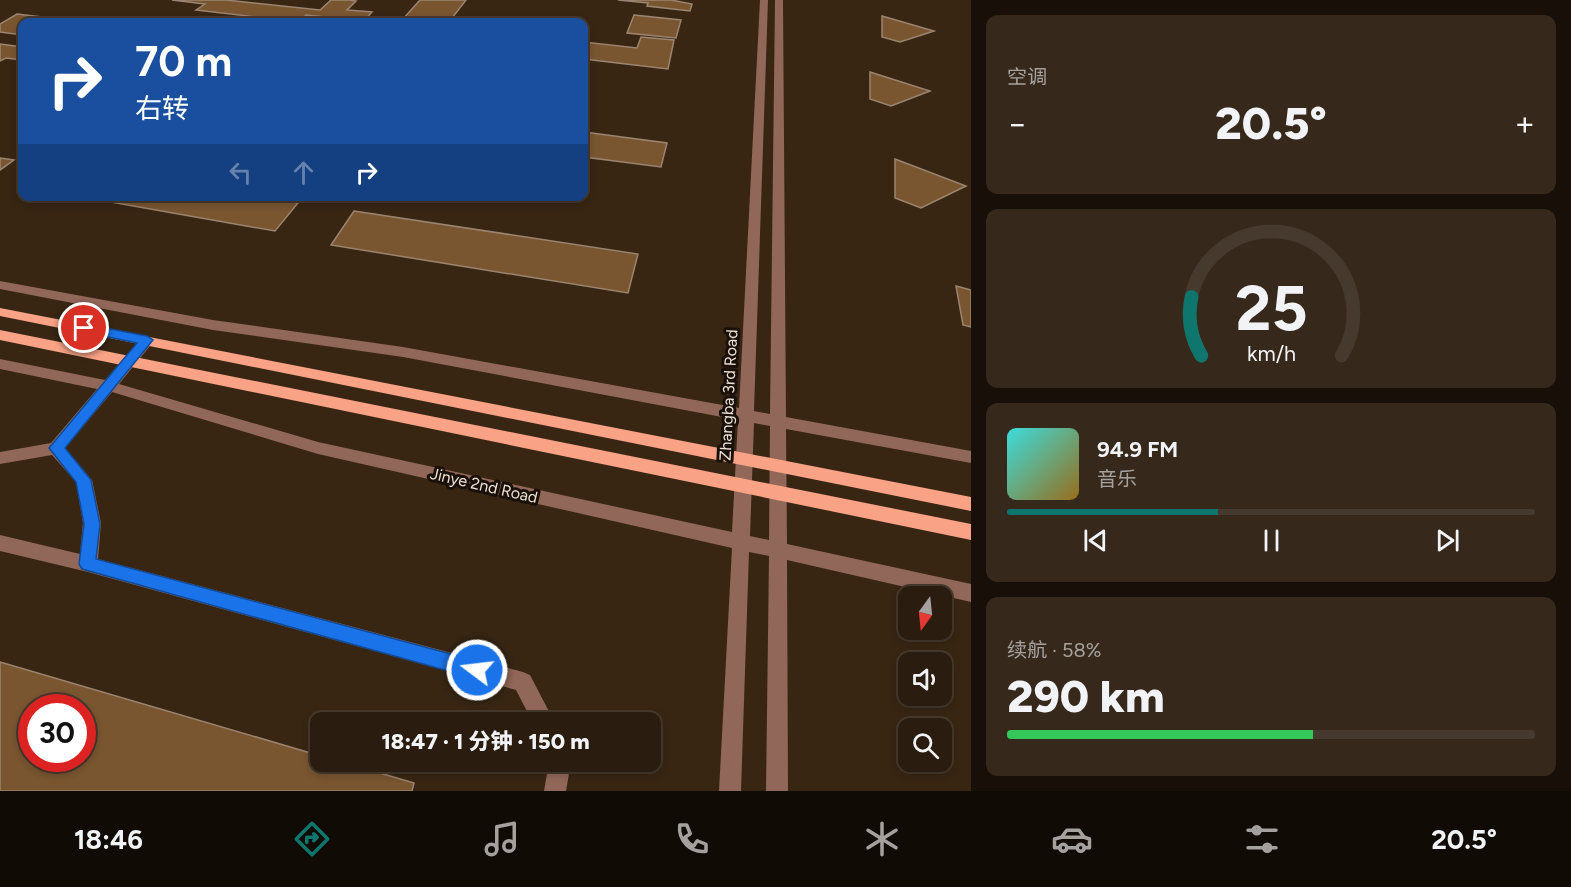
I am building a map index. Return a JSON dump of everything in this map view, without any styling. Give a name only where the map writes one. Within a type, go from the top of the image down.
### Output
[{"type":"main road","points":[[0,312],[971,504]]},
{"type":"main road","points":[[0,335],[971,532]]},
{"type":"street","name":"Zhangba 3rd Road","points":[[730,791],[764,0]]},
{"type":"street","points":[[777,791],[779,0]]},
{"type":"street","points":[[0,285],[213,326],[403,352],[971,457]]},
{"type":"street","points":[[0,458],[56,448],[147,340]]},
{"type":"street","name":"Jinye 2nd Road","points":[[0,364],[108,386],[318,448],[739,543],[971,592]]},
{"type":"street","points":[[56,448],[84,480],[92,524],[87,564]]},
{"type":"street","points":[[0,543],[87,564],[523,682],[538,712]]},
{"type":"street","points":[[555,791],[558,772]]},
{"type":"building","points":[[172,0],[226,0],[320,10],[331,0],[349,0],[356,1],[347,10],[372,12],[367,18],[306,15],[303,18],[264,18],[196,10],[205,4]]},
{"type":"building","points":[[420,0],[466,0],[452,18],[404,18]]},
{"type":"building","points":[[618,0],[671,0],[692,4],[690,11]]},
{"type":"building","points":[[17,14],[51,18],[18,18],[18,34],[0,32],[0,24]]},
{"type":"building","points":[[634,15],[681,20],[676,38],[627,33]]},
{"type":"building","points":[[882,16],[934,31],[900,42],[882,37]]},
{"type":"building","points":[[641,37],[674,40],[668,69],[588,59],[588,42],[637,48]]},
{"type":"building","points":[[0,44],[18,46],[18,60],[6,58],[0,61]]},
{"type":"building","points":[[870,72],[930,91],[891,106],[870,99]]},
{"type":"building","points":[[588,133],[667,143],[661,167],[588,158]]},
{"type":"building","points":[[0,158],[14,160],[0,170]]},
{"type":"building","points":[[895,159],[966,186],[921,208],[895,198]]},
{"type":"building","points":[[105,201],[289,201],[298,203],[275,231]]},
{"type":"building","points":[[354,211],[638,254],[628,293],[331,245]]},
{"type":"building","points":[[956,286],[971,290],[971,327],[963,325]]},
{"type":"building","points":[[0,662],[310,753],[310,772],[377,772],[414,783],[412,791],[0,791]]},
{"type":"route","points":[[84,328],[147,340],[56,448],[84,480],[92,524],[87,564],[477,670]]}]
